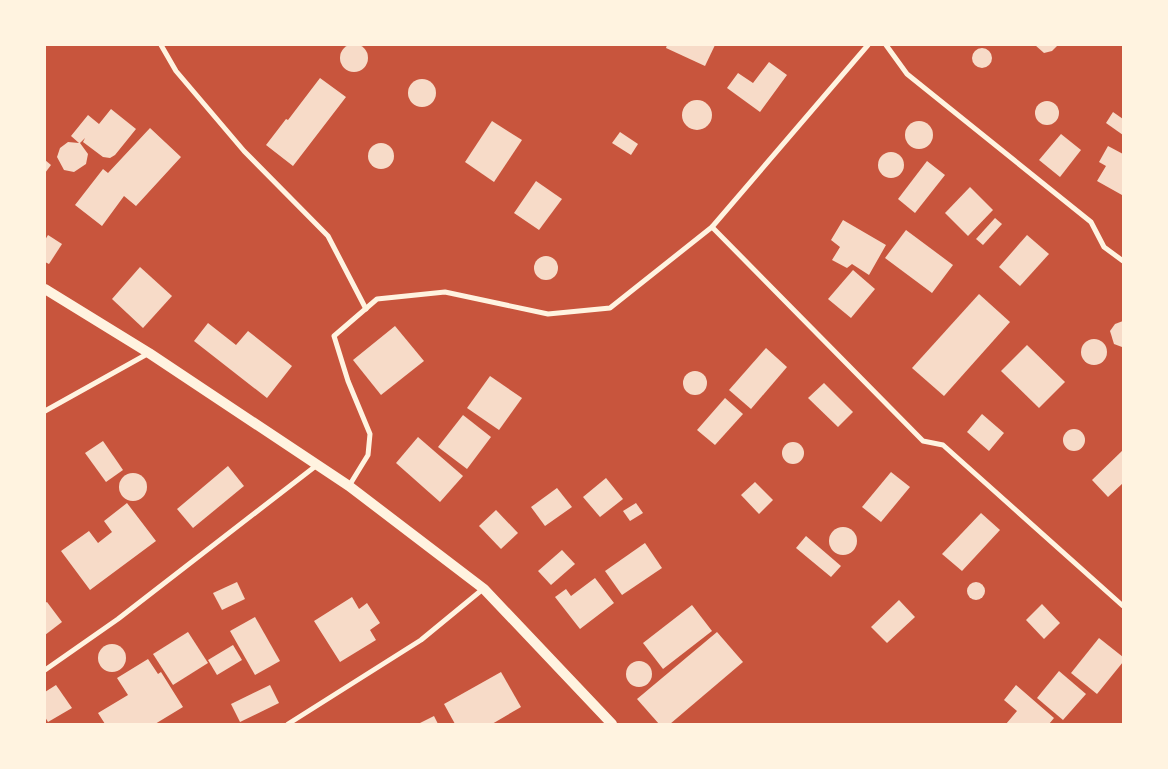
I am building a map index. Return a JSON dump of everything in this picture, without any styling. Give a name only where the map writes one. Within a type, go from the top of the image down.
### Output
[{"type":"main road","points":[[45,289],[149,352],[348,486],[484,588],[612,724]]},
{"type":"street","points":[[161,45],[176,71],[244,151],[328,236],[366,309]]},
{"type":"street","points":[[348,486],[368,455],[370,434],[348,381],[334,336],[377,299],[445,292],[548,314],[610,308],[712,227],[868,45]]},
{"type":"street","points":[[886,45],[907,74],[1091,222],[1104,247],[1123,261]]},
{"type":"street","points":[[712,227],[923,441],[943,445],[1123,606]]},
{"type":"street","points":[[45,411],[149,352]]},
{"type":"street","points":[[45,670],[118,618],[317,465]]},
{"type":"street","points":[[288,724],[421,640],[484,588]]},
{"type":"building","points":[[354,44],[364,48],[368,58],[364,68],[354,72],[344,68],[340,58],[344,48]]},
{"type":"building","points":[[667,45],[715,45],[705,66],[666,48]]},
{"type":"building","points":[[1035,45],[1058,45],[1052,51],[1044,53]]},
{"type":"building","points":[[978,48],[986,48],[992,54],[992,62],[986,68],[978,68],[972,62],[972,54]]},
{"type":"building","points":[[769,62],[787,75],[760,112],[727,88],[738,73],[753,83]]},
{"type":"building","points":[[320,78],[346,97],[293,166],[266,145]]},
{"type":"building","points":[[422,79],[432,83],[436,93],[432,103],[422,107],[412,103],[408,93],[412,83]]},
{"type":"building","points":[[697,100],[703,101],[711,109],[711,121],[703,129],[697,130],[691,129],[683,121],[682,115],[683,109],[691,101]]},
{"type":"building","points":[[1047,101],[1056,104],[1059,113],[1056,122],[1047,125],[1038,122],[1035,113],[1038,104]]},
{"type":"building","points":[[111,109],[136,129],[115,155],[110,158],[103,157],[83,142],[85,138],[80,143],[88,154],[86,164],[74,172],[64,170],[57,157],[60,148],[68,142],[79,143],[71,136],[88,115],[99,124]]},
{"type":"building","points":[[1113,112],[1123,119],[1123,135],[1106,123]]},
{"type":"building","points":[[492,121],[522,140],[494,182],[465,162]]},
{"type":"building","points":[[919,121],[929,125],[933,135],[929,145],[919,149],[909,145],[905,135],[909,125]]},
{"type":"building","points":[[150,128],[181,157],[136,206],[124,196],[102,226],[75,205],[103,169],[108,173]]},
{"type":"building","points":[[620,132],[638,144],[631,155],[612,143]]},
{"type":"building","points":[[1061,134],[1081,150],[1060,177],[1039,160]]},
{"type":"building","points":[[381,143],[390,147],[394,156],[390,165],[381,169],[372,165],[368,156],[372,147]]},
{"type":"building","points":[[1108,146],[1123,154],[1122,195],[1097,181],[1106,166],[1099,162]]},
{"type":"building","points":[[891,152],[900,156],[904,165],[900,174],[891,178],[882,174],[878,165],[882,156]]},
{"type":"building","points":[[45,160],[51,165],[45,173]]},
{"type":"building","points":[[927,161],[945,175],[915,213],[898,199]]},
{"type":"building","points":[[536,181],[562,199],[539,230],[514,213]]},
{"type":"building","points":[[970,187],[993,210],[968,236],[945,213]]},
{"type":"building","points":[[995,218],[1002,224],[983,245],[976,239]]},
{"type":"building","points":[[843,220],[886,245],[869,275],[852,264],[847,268],[832,260],[840,247],[831,240]]},
{"type":"building","points":[[906,230],[953,265],[932,293],[885,258]]},
{"type":"building","points":[[48,235],[62,244],[49,264],[45,262],[45,240]]},
{"type":"building","points":[[1027,235],[1049,254],[1020,286],[999,267]]},
{"type":"building","points":[[541,256],[551,256],[558,263],[558,273],[551,280],[541,280],[534,273],[534,263]]},
{"type":"building","points":[[140,267],[172,296],[143,328],[112,299]]},
{"type":"building","points":[[853,270],[875,289],[851,318],[828,299]]},
{"type":"building","points":[[979,294],[1010,322],[944,396],[912,368]]},
{"type":"building","points":[[1123,321],[1122,347],[1114,344],[1110,331],[1115,324]]},
{"type":"building","points":[[208,323],[236,345],[248,331],[292,366],[267,398],[194,341]]},
{"type":"building","points":[[395,326],[424,361],[381,395],[353,360]]},
{"type":"building","points":[[1094,339],[1103,343],[1107,352],[1103,361],[1094,365],[1085,361],[1081,352],[1085,343]]},
{"type":"building","points":[[1027,345],[1065,382],[1039,408],[1001,371]]},
{"type":"building","points":[[766,348],[787,367],[751,409],[729,390]]},
{"type":"building","points":[[695,371],[700,372],[706,378],[706,388],[700,394],[695,395],[690,394],[684,388],[683,383],[684,378],[690,372]]},
{"type":"building","points":[[490,376],[522,398],[499,430],[467,408]]},
{"type":"building","points":[[824,383],[853,412],[838,427],[808,398]]},
{"type":"building","points":[[725,398],[743,414],[715,445],[697,430]]},
{"type":"building","points":[[982,414],[1004,433],[989,451],[967,432]]},
{"type":"building","points":[[463,415],[491,437],[467,469],[438,447]]},
{"type":"building","points":[[1074,429],[1082,432],[1085,440],[1082,448],[1074,451],[1066,448],[1063,440],[1066,432]]},
{"type":"building","points":[[418,437],[463,476],[440,502],[396,463]]},
{"type":"building","points":[[103,441],[123,470],[106,482],[85,453]]},
{"type":"building","points":[[789,442],[797,442],[804,449],[804,457],[797,464],[789,464],[782,457],[782,449]]},
{"type":"building","points":[[1123,450],[1123,483],[1108,497],[1092,480]]},
{"type":"building","points":[[228,466],[244,486],[193,528],[177,509]]},
{"type":"building","points":[[891,472],[910,487],[881,522],[862,507]]},
{"type":"building","points":[[133,473],[143,477],[147,487],[143,497],[133,501],[123,497],[119,487],[123,477]]},
{"type":"building","points":[[606,478],[623,499],[600,517],[583,497]]},
{"type":"building","points":[[755,482],[773,500],[759,514],[741,495]]},
{"type":"building","points":[[557,488],[572,507],[545,526],[531,507]]},
{"type":"building","points":[[127,503],[156,541],[90,590],[61,551],[89,531],[98,543],[112,532],[104,521]]},
{"type":"building","points":[[636,503],[643,513],[630,521],[623,511]]},
{"type":"building","points":[[496,510],[518,533],[501,549],[479,526]]},
{"type":"building","points":[[981,513],[1000,530],[962,571],[942,554]]},
{"type":"building","points":[[843,527],[853,531],[857,541],[853,551],[843,555],[833,551],[829,541],[833,531]]},
{"type":"building","points":[[806,536],[841,566],[831,577],[796,548]]},
{"type":"building","points":[[645,543],[662,568],[622,595],[605,571]]},
{"type":"building","points":[[562,550],[575,564],[551,585],[538,571]]},
{"type":"building","points":[[595,578],[614,603],[580,629],[555,597],[566,589],[571,596]]},
{"type":"building","points":[[237,582],[245,599],[222,610],[213,593]]},
{"type":"building","points":[[976,582],[982,585],[985,591],[982,597],[976,600],[970,597],[967,591],[970,585]]},
{"type":"building","points":[[352,597],[359,609],[367,603],[380,623],[370,630],[376,640],[340,662],[314,621]]},
{"type":"building","points":[[899,600],[915,617],[887,643],[871,627]]},
{"type":"building","points":[[47,602],[62,622],[45,635],[45,603]]},
{"type":"building","points":[[1042,604],[1060,623],[1044,639],[1026,620]]},
{"type":"building","points":[[692,605],[712,631],[663,669],[643,643]]},
{"type":"building","points":[[255,617],[280,661],[255,675],[230,631]]},
{"type":"building","points":[[188,632],[208,663],[173,685],[153,654]]},
{"type":"building","points":[[717,632],[743,662],[670,724],[659,724],[637,699]]},
{"type":"building","points":[[1099,638],[1123,657],[1123,662],[1097,694],[1071,673]]},
{"type":"building","points":[[112,644],[122,648],[126,658],[122,668],[112,672],[102,668],[98,658],[102,648]]},
{"type":"building","points":[[233,645],[242,660],[217,675],[208,660]]},
{"type":"building","points":[[148,659],[158,674],[161,672],[183,707],[155,724],[105,724],[98,713],[128,695],[117,678]]},
{"type":"building","points":[[639,661],[648,665],[652,674],[648,683],[639,687],[630,683],[626,674],[630,665]]},
{"type":"building","points":[[1059,671],[1086,694],[1063,720],[1037,698]]},
{"type":"building","points":[[501,672],[521,707],[492,724],[455,724],[444,704]]},
{"type":"building","points":[[56,685],[72,708],[48,722],[45,717],[45,692]]},
{"type":"building","points":[[270,685],[279,703],[240,722],[231,704]]},
{"type":"building","points":[[1016,685],[1054,718],[1049,724],[1006,724],[1017,711],[1004,700]]},
{"type":"building","points":[[434,716],[438,724],[418,724]]}]
